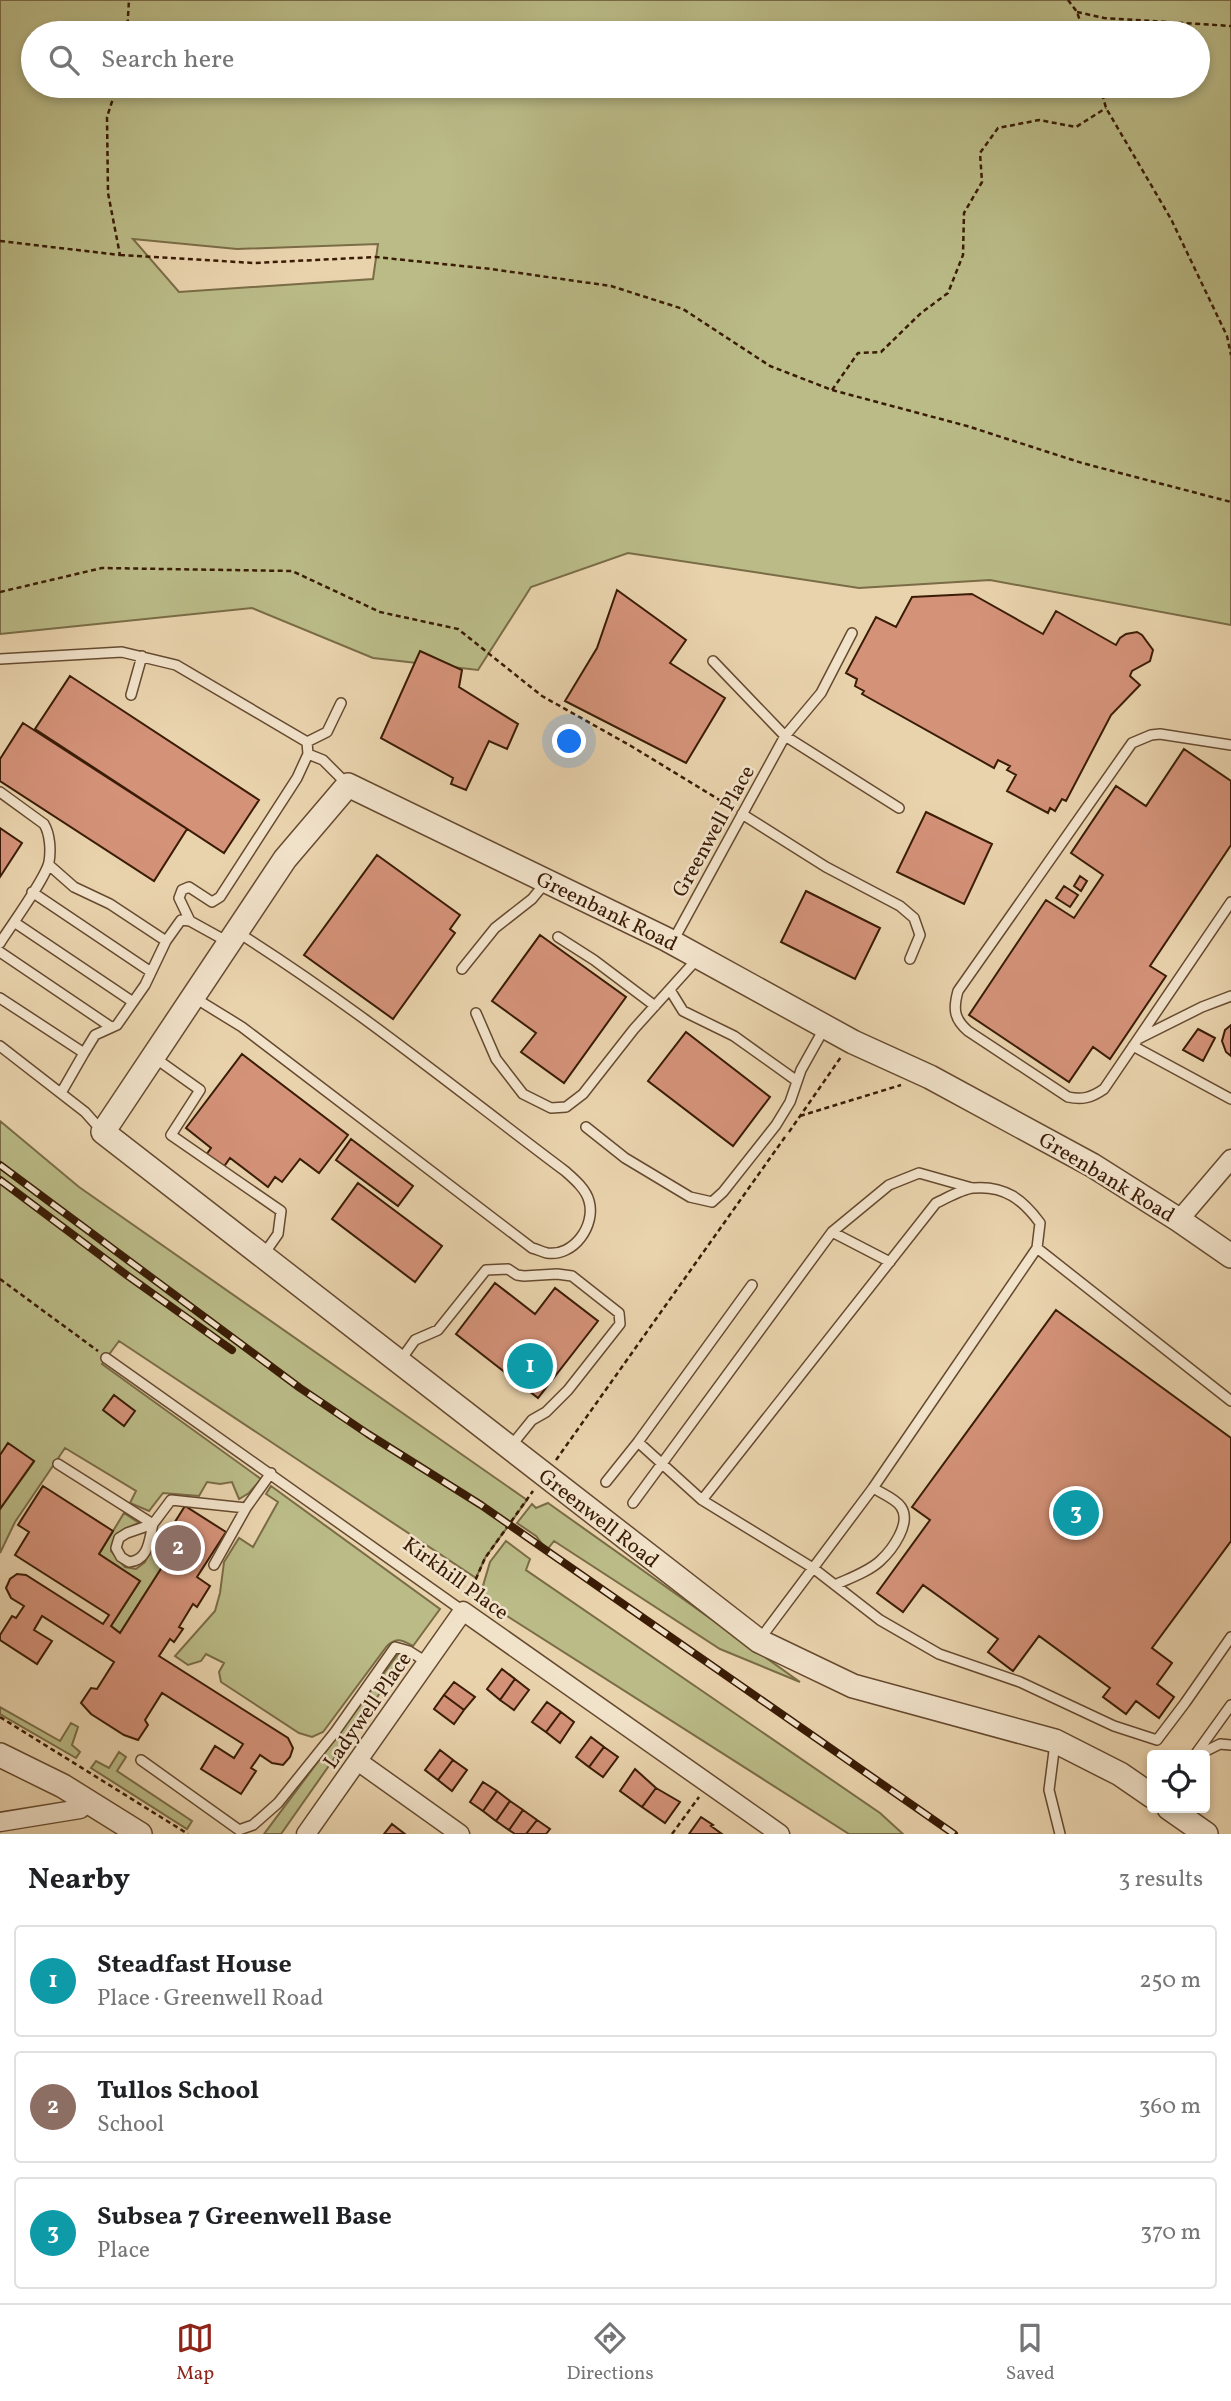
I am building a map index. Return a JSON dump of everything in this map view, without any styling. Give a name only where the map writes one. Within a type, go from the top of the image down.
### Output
[{"type":"street","name":"Greenbank Road","points":[[348,785],[672,942],[853,1042],[930,1077],[1093,1165],[1231,1256]]},
{"type":"street","points":[[103,1132],[285,859],[348,785]]},
{"type":"street","name":"Greenwell Road","points":[[103,1132],[759,1641],[853,1686],[1055,1741],[1120,1774],[1147,1793]]},
{"type":"street","points":[[1179,1220],[1231,1159]]},
{"type":"street","name":"Ladywell Place","points":[[306,1834],[463,1611]]},
{"type":"street","name":"Kirkhill Place","points":[[463,1611],[780,1834]]},
{"type":"street","points":[[0,1755],[53,1781],[140,1834]]},
{"type":"street","points":[[359,1762],[460,1834]]},
{"type":"street","points":[[0,1822],[80,1809],[88,1801]]},
{"type":"street","points":[[1177,1813],[1206,1834]]},
{"type":"lane","name":"Greenwell Place","points":[[672,942],[785,736],[821,693],[852,633]]},
{"type":"lane","points":[[0,659],[122,652],[176,665],[307,742]]},
{"type":"lane","points":[[131,695],[142,656]]},
{"type":"lane","points":[[713,661],[785,736],[899,808]]},
{"type":"lane","points":[[307,742],[327,732],[341,703]]},
{"type":"lane","points":[[1231,745],[1160,734],[1132,743],[958,991],[954,1003],[955,1016],[958,1023],[968,1031],[1068,1097],[1080,1099],[1093,1096],[1104,1089],[1231,902]]},
{"type":"lane","points":[[190,921],[179,898],[182,890],[189,887],[212,902],[220,897],[297,778],[308,754],[307,742]]},
{"type":"lane","points":[[308,754],[323,760],[348,785]]},
{"type":"lane","points":[[0,792],[44,824],[49,836],[49,864],[0,943]]},
{"type":"lane","points":[[742,814],[826,867],[900,906],[914,918],[920,935],[910,959]]},
{"type":"lane","points":[[49,864],[74,887],[110,904],[166,941]]},
{"type":"lane","points":[[462,969],[495,928],[532,899],[547,881]]},
{"type":"lane","points":[[32,892],[151,972]]},
{"type":"lane","points":[[61,1093],[95,1035],[117,1025],[133,1002],[166,941],[181,920],[190,921],[233,937],[286,962],[565,1171],[580,1184],[589,1200],[589,1222],[582,1237],[562,1251],[549,1253],[532,1248],[242,1027],[193,997]]},
{"type":"lane","points":[[13,922],[133,1002]]},
{"type":"lane","points":[[558,937],[594,960],[654,1006]]},
{"type":"lane","points":[[0,952],[111,1027]]},
{"type":"lane","points":[[476,1013],[496,1059],[523,1094],[551,1108],[566,1107],[583,1094],[654,1006],[699,957]]},
{"type":"lane","points":[[670,990],[683,1011],[734,1036],[797,1081]]},
{"type":"lane","points":[[1135,1043],[1202,1007],[1231,996]]},
{"type":"lane","points":[[0,998],[84,1053]]},
{"type":"lane","points":[[586,1127],[625,1158],[690,1197],[712,1202],[776,1125],[790,1102],[797,1081],[825,1027]]},
{"type":"lane","points":[[1135,1043],[1231,1099]]},
{"type":"lane","points":[[0,1046],[85,1112],[103,1132]]},
{"type":"lane","points":[[153,1057],[200,1090],[171,1135],[281,1211],[278,1234],[262,1256]]},
{"type":"lane","points":[[633,1503],[832,1232],[889,1185],[919,1174],[972,1188],[1004,1191],[1026,1205],[1040,1223],[1037,1248],[873,1488],[759,1641]]},
{"type":"lane","points":[[702,1500],[936,1203],[972,1188]]},
{"type":"lane","points":[[832,1232],[890,1262]]},
{"type":"lane","points":[[1037,1248],[1231,1401]]},
{"type":"lane","points":[[399,1362],[415,1340],[438,1330],[486,1270],[508,1269],[524,1276],[572,1276],[597,1295],[620,1313],[620,1324],[568,1390],[546,1412],[532,1420],[510,1448]]},
{"type":"lane","points":[[606,1482],[638,1443],[752,1285]]},
{"type":"lane","name":"Kirkhill Place","points":[[106,1358],[463,1611]]},
{"type":"lane","points":[[638,1443],[702,1500],[813,1569],[880,1620],[939,1654],[1020,1682],[1114,1726],[1157,1740],[1231,1637]]},
{"type":"lane","points":[[58,1464],[153,1524]]},
{"type":"lane","points":[[214,1565],[246,1508],[271,1473]]},
{"type":"lane","points":[[835,1585],[881,1560],[903,1528],[904,1516],[900,1505],[873,1488]]},
{"type":"lane","points":[[153,1524],[119,1538],[116,1548],[121,1557],[129,1562],[138,1562],[145,1555],[153,1524],[171,1500],[246,1508]]},
{"type":"lane","points":[[141,1760],[239,1830],[254,1825],[278,1803],[335,1732],[395,1647],[410,1651],[428,1663]]},
{"type":"lane","points":[[1200,1750],[1231,1705]]},
{"type":"lane","points":[[1055,1741],[1049,1790],[1060,1834]]},
{"type":"lane","points":[[1207,1750],[1220,1744],[1231,1745]]},
{"type":"path","points":[[128,21],[129,0]]},
{"type":"path","points":[[1068,0],[1080,21]]},
{"type":"path","points":[[1077,12],[1104,18],[1152,21]]},
{"type":"path","points":[[1210,25],[1231,26]]},
{"type":"path","points":[[113,98],[107,117],[108,192],[120,255]]},
{"type":"path","points":[[1104,98],[1171,219],[1227,336],[1231,355]]},
{"type":"path","points":[[832,390],[858,353],[881,352],[921,313],[948,293],[963,255],[964,213],[982,182],[981,153],[998,128],[1039,120],[1076,127],[1107,108]]},
{"type":"path","points":[[0,241],[120,255],[254,263],[376,257],[491,269],[611,286],[683,309],[770,366],[832,390],[967,426],[1083,463],[1231,502]]},
{"type":"path","points":[[0,592],[102,568],[292,571],[380,612],[458,629],[542,696],[631,746],[742,814]]},
{"type":"path","points":[[463,1611],[485,1558],[853,1042]]},
{"type":"path","points":[[800,1116],[930,1077]]},
{"type":"path","points":[[0,1279],[106,1358]]},
{"type":"path","points":[[0,1717],[188,1834]]},
{"type":"path","points":[[672,1834],[708,1784]]},
{"type":"green space","points":[[0,0],[1231,0],[1231,625],[990,580],[859,588],[628,553],[531,587],[478,670],[373,658],[252,608],[0,634]],"holes":[[[133,239],[237,249],[378,244],[373,279],[179,292]]]},
{"type":"green space","points":[[0,1121],[79,1187],[527,1500],[485,1558],[476,1578],[119,1341],[102,1364],[261,1479],[249,1493],[239,1499],[232,1482],[207,1482],[199,1496],[163,1493],[149,1511],[130,1503],[136,1491],[65,1448],[15,1522],[0,1553],[0,1509],[34,1462],[0,1455]]},
{"type":"green space","points":[[271,1486],[440,1609],[413,1646],[400,1640],[387,1646],[323,1732],[312,1737],[299,1733],[221,1682],[219,1672],[224,1663],[206,1654],[201,1661],[188,1665],[175,1656],[215,1611],[224,1562],[239,1538],[253,1547],[278,1502],[266,1494]]},
{"type":"green space","points":[[548,1503],[800,1682],[720,1649],[554,1541],[547,1550],[536,1536],[517,1523],[532,1504],[536,1508]]},
{"type":"green space","points":[[124,1513],[139,1523],[120,1532],[112,1545],[111,1551],[125,1567],[136,1569],[145,1562],[158,1534],[164,1533],[178,1542],[120,1633],[111,1626],[140,1581],[99,1554]]},
{"type":"green space","points":[[506,1541],[530,1559],[526,1570],[880,1813],[903,1834],[849,1834],[482,1600],[480,1596],[490,1562]]},
{"type":"green space","points":[[399,1653],[406,1656],[281,1834],[264,1834]]},
{"type":"green space","points":[[0,1707],[60,1741],[71,1723],[78,1727],[72,1745],[80,1752],[76,1758],[0,1714]]},
{"type":"green space","points":[[119,1752],[126,1757],[117,1771],[192,1821],[187,1829],[91,1768],[96,1761],[109,1768]]},
{"type":"building","points":[[617,590],[686,640],[670,663],[725,698],[686,763],[565,701],[597,648]]},
{"type":"building","points":[[972,594],[1043,634],[1056,611],[1116,645],[1126,634],[1137,632],[1153,650],[1150,661],[1132,671],[1130,676],[1140,685],[1111,715],[1066,801],[1062,799],[1055,811],[1050,808],[1048,813],[1007,791],[1016,775],[1007,770],[1010,766],[998,760],[994,768],[862,694],[864,691],[855,686],[857,679],[846,673],[876,617],[896,627],[912,597]]},
{"type":"building","points":[[420,651],[462,670],[459,687],[518,724],[507,749],[489,741],[466,790],[451,784],[453,778],[381,738]]},
{"type":"building","points":[[70,676],[259,800],[224,853],[35,729]]},
{"type":"building","points":[[23,723],[187,829],[154,881],[0,781],[0,759]]},
{"type":"building","points":[[1184,749],[1231,781],[1231,845],[1150,966],[1166,976],[1110,1059],[1093,1047],[1069,1082],[969,1015],[1046,900],[1074,918],[1103,875],[1071,853],[1116,786],[1146,806]]},
{"type":"building","points":[[926,812],[992,844],[964,904],[897,872]]},
{"type":"building","points":[[0,828],[22,843],[0,877]]},
{"type":"building","points":[[377,855],[460,915],[450,929],[455,933],[393,1019],[304,955]]},
{"type":"building","points":[[1080,876],[1087,881],[1081,891],[1074,886]]},
{"type":"building","points":[[1064,886],[1078,895],[1070,907],[1056,898]]},
{"type":"building","points":[[806,891],[880,928],[855,979],[781,942]]},
{"type":"building","points":[[540,935],[626,997],[564,1083],[521,1052],[536,1033],[492,1001]]},
{"type":"building","points":[[1231,1025],[1231,1056],[1226,1052],[1222,1041],[1225,1030]]},
{"type":"building","points":[[1198,1029],[1215,1038],[1203,1061],[1183,1050]]},
{"type":"building","points":[[686,1032],[770,1097],[733,1146],[648,1081]]},
{"type":"building","points":[[242,1054],[348,1135],[319,1173],[300,1159],[282,1182],[275,1177],[268,1187],[230,1158],[223,1168],[206,1155],[211,1148],[186,1128]]},
{"type":"building","points":[[351,1139],[413,1186],[398,1206],[336,1160]]},
{"type":"building","points":[[358,1183],[442,1246],[415,1282],[332,1219]]},
{"type":"building","points":[[495,1283],[535,1314],[555,1288],[598,1321],[538,1398],[456,1334]]},
{"type":"building","points":[[1056,1310],[1231,1438],[1231,1541],[1152,1648],[1172,1663],[1157,1684],[1174,1697],[1159,1718],[1136,1701],[1126,1714],[1103,1697],[1110,1688],[1039,1636],[1013,1671],[988,1652],[998,1639],[923,1585],[903,1612],[877,1593],[930,1520],[912,1507]]},
{"type":"building","points":[[114,1395],[135,1411],[124,1426],[103,1410]]},
{"type":"building","points":[[8,1443],[34,1461],[0,1509],[0,1455]]},
{"type":"building","points":[[43,1486],[113,1531],[99,1554],[140,1581],[111,1626],[120,1633],[178,1542],[183,1545],[189,1535],[173,1525],[185,1506],[226,1532],[197,1577],[210,1586],[197,1607],[193,1604],[179,1627],[183,1629],[174,1642],[170,1639],[159,1656],[288,1738],[293,1748],[283,1765],[272,1763],[260,1755],[251,1768],[256,1771],[241,1794],[201,1769],[215,1746],[234,1758],[243,1744],[162,1693],[145,1720],[148,1725],[138,1740],[124,1735],[91,1714],[81,1703],[91,1688],[97,1689],[114,1662],[42,1616],[34,1630],[52,1641],[37,1664],[0,1640],[0,1635],[12,1616],[16,1618],[24,1606],[11,1598],[6,1588],[10,1579],[17,1574],[26,1575],[103,1624],[109,1615],[15,1555],[29,1532],[18,1525]]},
{"type":"building","points":[[502,1669],[515,1679],[500,1700],[487,1689]]},
{"type":"building","points":[[515,1679],[529,1690],[514,1710],[500,1700]]},
{"type":"building","points":[[454,1682],[475,1697],[464,1710],[444,1695]]},
{"type":"building","points":[[444,1695],[464,1710],[454,1724],[434,1709]]},
{"type":"building","points":[[547,1702],[561,1712],[546,1732],[532,1722]]},
{"type":"building","points":[[561,1712],[574,1722],[560,1743],[546,1732]]},
{"type":"building","points":[[591,1737],[604,1747],[589,1767],[576,1757]]},
{"type":"building","points":[[604,1747],[618,1757],[603,1777],[589,1767]]},
{"type":"building","points":[[440,1750],[453,1760],[438,1780],[425,1770]]},
{"type":"building","points":[[453,1760],[467,1770],[452,1791],[438,1780]]},
{"type":"building","points":[[635,1769],[656,1788],[642,1807],[620,1791]]},
{"type":"building","points":[[483,1782],[497,1791],[483,1811],[470,1802]]},
{"type":"building","points":[[656,1788],[680,1802],[665,1823],[642,1807]]},
{"type":"building","points":[[497,1791],[510,1801],[496,1821],[483,1811]]},
{"type":"building","points":[[510,1801],[523,1810],[509,1830],[496,1821]]},
{"type":"building","points":[[523,1810],[537,1820],[526,1834],[515,1834],[509,1830]]},
{"type":"building","points":[[701,1817],[713,1825],[711,1826],[722,1834],[689,1834]]},
{"type":"building","points":[[537,1820],[550,1829],[546,1834],[526,1834]]},
{"type":"building","points":[[392,1824],[405,1834],[384,1834]]},
{"type":"railway","points":[[0,1165],[300,1388],[481,1505],[954,1834]]},
{"type":"railway","points":[[0,1180],[232,1350]]},
{"type":"place","name":"Steadfast House","points":[[530,1366]]},
{"type":"place","name":"Subsea 7 Greenwell Base","points":[[1076,1513]]},
{"type":"place","name":"Tullos School","points":[[178,1548]]}]
